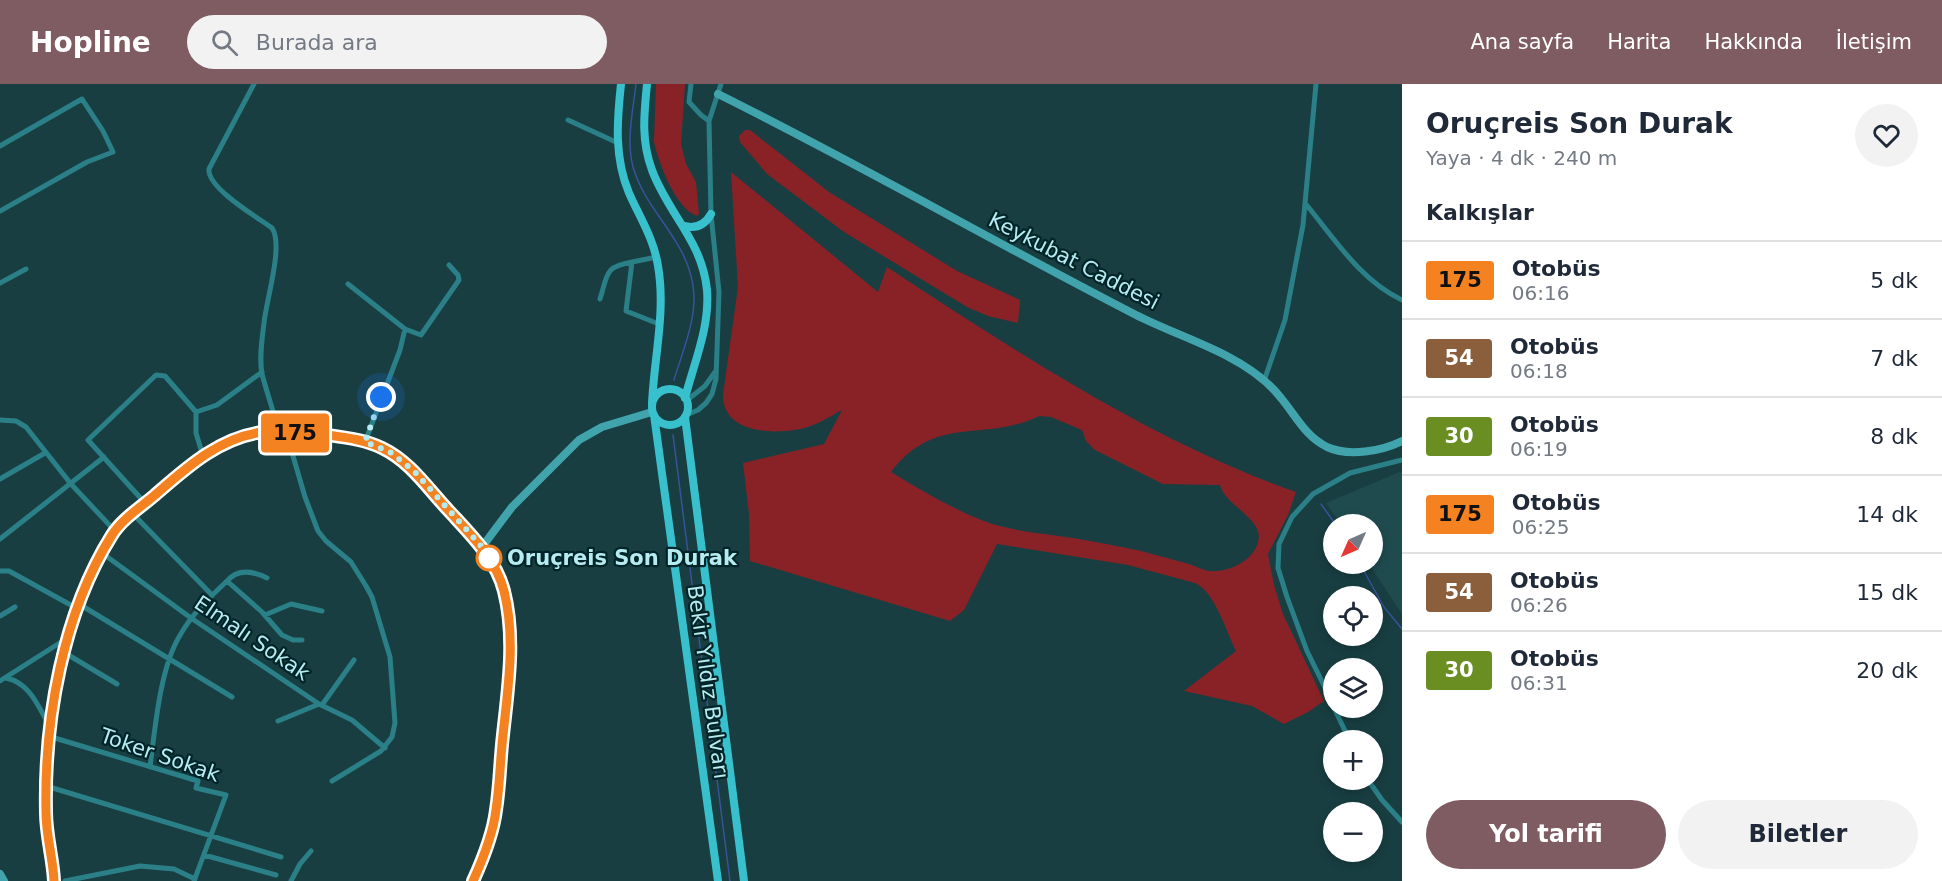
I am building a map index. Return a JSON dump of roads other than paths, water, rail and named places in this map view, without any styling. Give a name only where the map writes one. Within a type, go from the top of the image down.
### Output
[{"type":"main road","name":"Bekir Yıldız Bulvarı","points":[[621,84],[617,117],[618,143],[625,182],[648,230],[657,257],[661,286],[653,410],[718,881]]},
{"type":"main road","points":[[647,84],[643,124],[646,151],[656,180],[684,226],[700,259],[705,280],[707,301],[704,334],[685,399],[685,416],[678,423],[662,424],[653,410],[658,394],[665,390],[677,391],[685,399]]},
{"type":"main road","points":[[684,226],[701,225],[711,214]]},
{"type":"main road","name":"Bekir Yıldız Bulvarı","points":[[685,416],[744,881]]},
{"type":"street","points":[[254,84],[208,174],[227,196],[272,228],[276,235],[262,337],[262,372],[304,497],[318,531],[326,541],[351,562],[372,597],[390,657],[395,727],[392,737],[384,748],[332,781]]},
{"type":"street","points":[[691,84],[689,102],[700,115],[709,121]]},
{"type":"street","points":[[685,416],[703,407],[710,399],[716,384],[719,292],[711,214],[709,121],[721,84]]},
{"type":"street","points":[[1264,381],[1285,320],[1303,225],[1316,84]]},
{"type":"street","name":"Keykubat Caddesi","points":[[718,94],[1139,316],[1229,357],[1264,381],[1281,397],[1309,436],[1329,448],[1350,453],[1373,450],[1402,441]]},
{"type":"street","points":[[0,147],[82,99],[103,130],[113,152],[87,162],[0,212]]},
{"type":"street","points":[[568,120],[618,143]]},
{"type":"street","points":[[1305,203],[1361,271],[1402,300]]},
{"type":"street","points":[[600,299],[610,270],[617,265],[657,257]]},
{"type":"street","points":[[632,262],[626,311],[659,324]]},
{"type":"street","points":[[348,284],[405,329],[418,335],[424,333],[459,280],[450,265]]},
{"type":"street","points":[[0,283],[26,269]]},
{"type":"street","points":[[365,442],[400,350],[405,329]]},
{"type":"street","points":[[685,399],[708,383],[716,368]]},
{"type":"street","points":[[196,412],[217,405],[262,372]]},
{"type":"street","points":[[145,503],[88,440],[156,375],[165,376],[196,412],[196,433],[203,456]]},
{"type":"street","points":[[482,547],[512,507],[579,440],[602,427],[653,410]]},
{"type":"street","points":[[0,420],[24,424],[70,484],[115,531]]},
{"type":"street","points":[[54,881],[46,825],[48,736],[65,653],[78,606],[102,553],[115,531],[193,462],[249,435],[283,432],[330,435],[365,442],[390,452],[414,471],[482,547],[495,568],[504,591],[509,631],[510,673],[496,812],[485,855],[473,881]]},
{"type":"street","points":[[0,479],[45,453]]},
{"type":"street","points":[[0,539],[104,457]]},
{"type":"street","points":[[1323,684],[1307,651],[1287,597],[1278,567],[1279,544],[1293,517],[1313,494],[1350,473],[1402,460]]},
{"type":"street","points":[[133,514],[212,595]]},
{"type":"street","name":"Elmalı Sokak","points":[[102,553],[191,618],[320,704],[352,720],[384,748]]},
{"type":"street","points":[[0,571],[9,571],[78,606],[232,696]]},
{"type":"street","points":[[150,767],[160,699],[177,638],[191,618],[232,575],[240,572],[252,573],[267,578]]},
{"type":"street","points":[[227,581],[266,615],[282,636],[302,640]]},
{"type":"street","points":[[266,615],[291,604],[322,611]]},
{"type":"street","points":[[0,616],[15,607]]},
{"type":"street","points":[[0,681],[69,637]]},
{"type":"street","points":[[65,653],[117,684]]},
{"type":"street","points":[[278,721],[320,704],[354,660]]},
{"type":"street","points":[[6,678],[20,683],[27,689],[50,727]]},
{"type":"street","name":"Toker Sokak","points":[[48,736],[198,781],[196,788],[226,795],[211,835]]},
{"type":"street","points":[[46,786],[281,857]]},
{"type":"street","points":[[1375,790],[1402,822]]},
{"type":"street","points":[[65,881],[140,866],[174,869],[194,880],[211,835]]},
{"type":"street","points":[[291,881],[300,864],[311,851]]},
{"type":"street","points":[[204,855],[276,875]]},
{"type":"street","points":[[0,874],[4,881]]},
{"type":"waterway","points":[[636,84],[630,136],[633,167],[648,200],[685,259],[694,295],[690,327],[674,380]]},
{"type":"waterway","points":[[673,435],[730,881]]},
{"type":"waterway","points":[[1321,504],[1328,514]]},
{"type":"waterway","points":[[1366,574],[1384,607],[1402,629]]},
{"type":"place","name":"Oruçreis Son Durak","points":[[489,558]]}]
